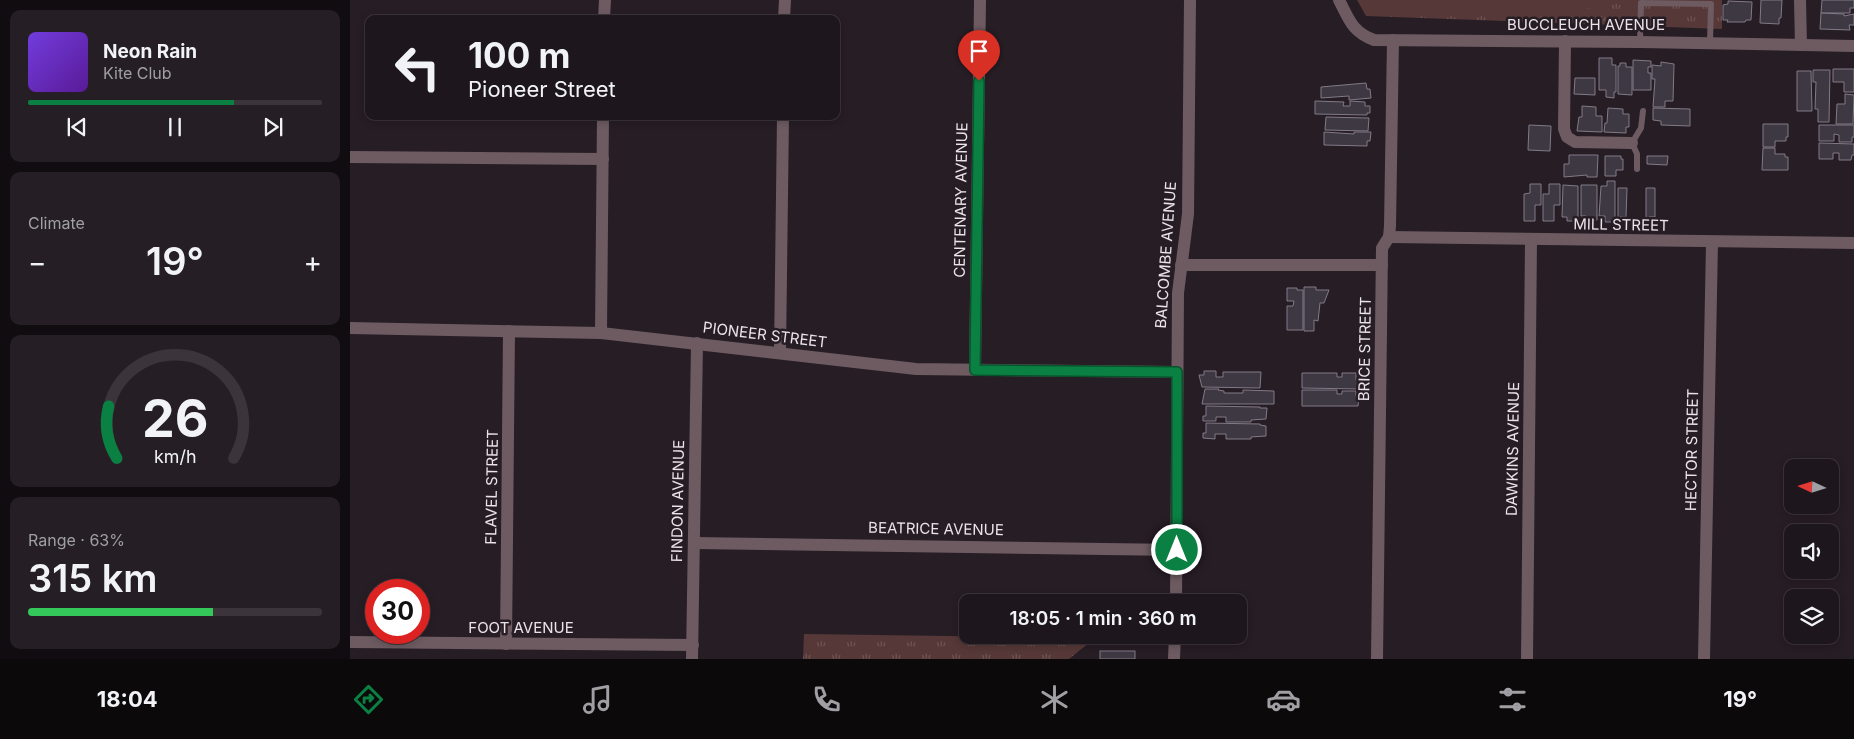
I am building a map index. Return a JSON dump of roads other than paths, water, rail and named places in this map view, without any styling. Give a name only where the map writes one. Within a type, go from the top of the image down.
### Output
[{"type":"street","points":[[604,15],[605,0]]},
{"type":"street","points":[[784,0],[784,15]]},
{"type":"street","name":"CENTENARY AVENUE","points":[[975,370],[980,0]]},
{"type":"street","name":"BALCOMBE AVENUE","points":[[1176,594],[1178,293],[1188,214],[1190,0]]},
{"type":"street","name":"BUCCLEUCH AVENUE","points":[[1339,0],[1352,27],[1363,36],[1374,40],[1854,46]]},
{"type":"street","points":[[1800,0],[1801,45]]},
{"type":"street","name":"BRICE STREET","points":[[1377,659],[1382,248],[1388,238],[1393,40]]},
{"type":"street","points":[[1565,41],[1564,129],[1567,137],[1575,142],[1632,143]]},
{"type":"street","points":[[601,333],[603,120]]},
{"type":"street","points":[[780,353],[783,120]]},
{"type":"street","points":[[350,157],[603,159]]},
{"type":"street","name":"MILL STREET","points":[[1388,238],[1854,244]]},
{"type":"street","name":"DAWKINS AVENUE","points":[[1527,659],[1531,240]]},
{"type":"street","name":"HECTOR STREET","points":[[1704,659],[1712,242]]},
{"type":"street","points":[[1181,265],[1382,265]]},
{"type":"street","name":"PIONEER STREET","points":[[350,328],[601,333],[916,369],[1177,372]]},
{"type":"street","name":"FLAVEL STREET","points":[[506,644],[509,331]]},
{"type":"street","name":"FINDON AVENUE","points":[[692,659],[697,343]]},
{"type":"street","name":"BEATRICE AVENUE","points":[[694,543],[1177,550]]},
{"type":"street","name":"FOOT AVENUE","points":[[350,642],[693,645]]},
{"type":"street","points":[[1174,659],[1175,644]]},
{"type":"lane","points":[[1640,42],[1641,3],[1711,4],[1710,43]]},
{"type":"lane","points":[[1637,169],[1636,154],[1632,143],[1642,128],[1643,110]]}]
